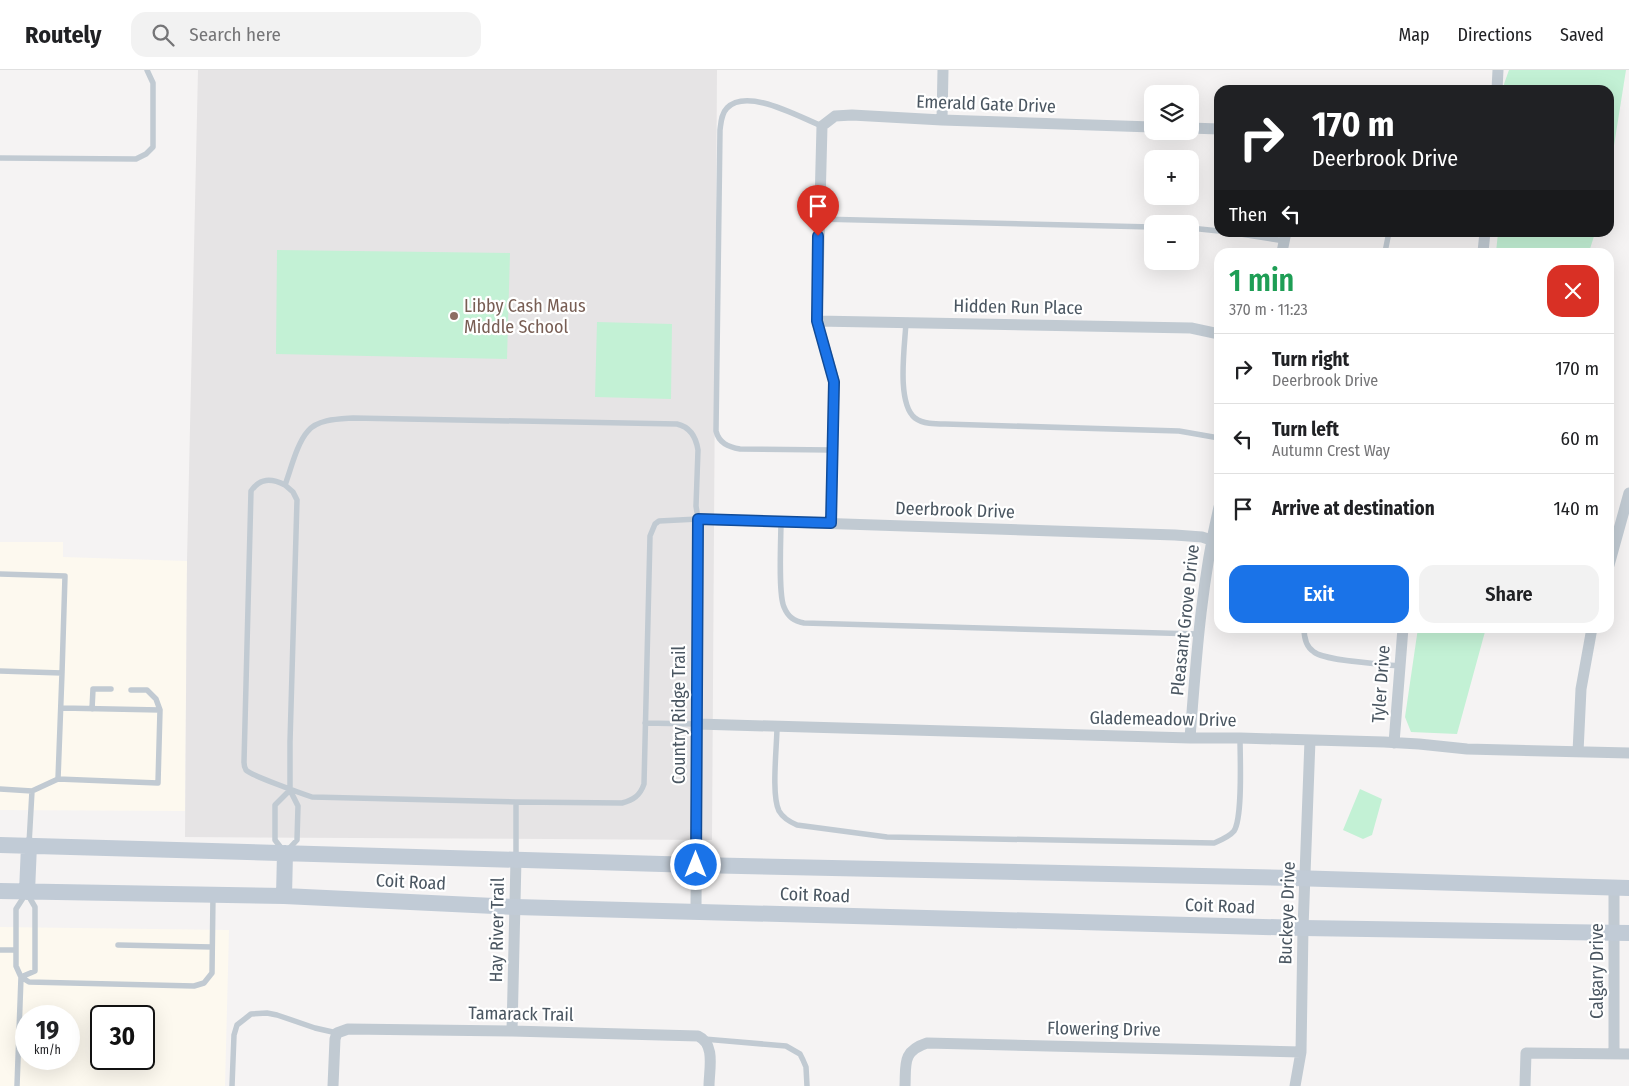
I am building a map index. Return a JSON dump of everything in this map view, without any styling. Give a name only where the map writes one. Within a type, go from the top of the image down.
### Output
[{"type":"main road","name":"Coit Road","points":[[0,845],[696,865],[1622,888]]},
{"type":"main road","points":[[27,892],[29,846]]},
{"type":"main road","points":[[284,896],[285,853]]},
{"type":"main road","name":"Coit Road","points":[[0,891],[284,896],[515,907],[1303,928],[1622,933]]},
{"type":"street","points":[[942,120],[943,70]]},
{"type":"street","points":[[1497,85],[1498,70]]},
{"type":"street","name":"Emerald Gate Drive","points":[[822,126],[829,119],[839,115],[1144,127]]},
{"type":"street","points":[[822,126],[818,219],[817,321],[834,382],[831,523]]},
{"type":"street","points":[[1199,128],[1214,129]]},
{"type":"street","name":"Hidden Run Place","points":[[817,321],[1190,328],[1214,333]]},
{"type":"street","points":[[1614,547],[1629,493]]},
{"type":"street","name":"Deerbrook Drive","points":[[698,519],[1175,534],[1211,540]]},
{"type":"street","name":"Country Ridge Trail","points":[[696,912],[698,519]]},
{"type":"street","name":"Pleasant Grove Drive","points":[[1190,738],[1198,634],[1214,528]]},
{"type":"street","name":"Tyler Drive","points":[[1394,743],[1402,633]]},
{"type":"street","points":[[1578,752],[1581,689],[1591,633]]},
{"type":"street","name":"Glademeadow Drive","points":[[697,724],[1310,740],[1419,744],[1467,749],[1629,753]]},
{"type":"street","name":"Buckeye Drive","points":[[1295,1086],[1301,1052],[1303,928],[1310,740]]},
{"type":"street","name":"Hay River Trail","points":[[512,1031],[516,859]]},
{"type":"street","name":"Calgary Drive","points":[[1614,1054],[1622,933],[1622,888]]},
{"type":"street","name":"Tamarack Trail","points":[[337,1033],[348,1029],[512,1031],[692,1035],[704,1039]]},
{"type":"street","points":[[333,1086],[335,1039],[337,1033]]},
{"type":"street","points":[[704,1039],[709,1048],[709,1086]]},
{"type":"street","name":"Flowering Drive","points":[[905,1086],[906,1062],[910,1052],[918,1046],[927,1043],[1301,1052]]},
{"type":"street","points":[[1525,1086],[1526,1053],[1629,1054]]},
{"type":"lane","points":[[0,158],[136,159],[146,154],[153,148],[153,83],[147,70]]},
{"type":"lane","points":[[822,126],[768,104],[750,100],[740,101],[731,105],[722,115],[720,130],[716,431],[717,437],[728,447],[740,449],[832,450]]},
{"type":"lane","points":[[818,219],[1144,227]]},
{"type":"lane","points":[[1199,229],[1214,230]]},
{"type":"lane","points":[[1256,237],[1285,242]]},
{"type":"lane","points":[[906,322],[904,399],[909,411],[915,418],[923,422],[1179,431],[1214,437]]},
{"type":"lane","points":[[285,485],[299,447],[309,430],[329,420],[352,418],[680,424],[692,432],[697,443],[698,519],[659,521],[655,524],[650,536],[644,784],[641,792],[635,798],[622,802],[516,802],[312,797],[290,790],[265,778],[251,774],[246,770],[244,762],[251,491],[257,483],[268,480],[278,482],[293,492],[297,500],[290,742],[290,790],[298,806],[297,840],[285,853],[274,840],[275,805],[290,790]]},
{"type":"lane","points":[[781,521],[781,599],[788,615],[798,622],[1198,634]]},
{"type":"lane","points":[[0,574],[65,576],[62,708],[58,779]]},
{"type":"lane","points":[[1304,633],[1311,650],[1323,657],[1400,666]]},
{"type":"lane","points":[[0,671],[62,673]]},
{"type":"lane","points":[[92,709],[93,689],[111,690]]},
{"type":"lane","points":[[0,789],[32,791],[58,779],[158,783],[160,710],[156,699],[147,690],[131,690]]},
{"type":"lane","points":[[62,708],[160,710]]},
{"type":"lane","points":[[645,723],[697,724]]},
{"type":"lane","points":[[777,727],[775,789],[779,811],[788,822],[797,825],[888,837],[1214,843],[1230,835],[1237,824],[1240,738]]},
{"type":"lane","points":[[29,846],[32,791]]},
{"type":"lane","points":[[516,802],[516,859]]},
{"type":"lane","points":[[17,1086],[21,977],[16,966],[16,909],[27,892]]},
{"type":"lane","points":[[21,977],[35,971],[34,907],[27,892]]},
{"type":"lane","points":[[21,977],[29,982],[194,986],[204,983],[212,972],[213,895]]},
{"type":"lane","points":[[118,945],[212,947]]},
{"type":"lane","points":[[0,950],[16,950]]},
{"type":"lane","points":[[232,1086],[234,1035],[237,1025],[251,1014],[277,1015],[315,1028],[337,1033]]},
{"type":"lane","points":[[704,1039],[786,1046],[800,1054],[804,1060],[807,1086]]},
{"type":"shaded area","name":"Libby Cash Maus Middle School","points":[[198,70],[717,70],[712,840],[185,837],[187,561]]},
{"type":"shaded area","points":[[0,542],[63,542],[63,557],[187,561],[185,811],[0,810]]},
{"type":"shaded area","points":[[0,927],[229,930],[225,1086],[0,1086]]},
{"type":"green space","points":[[1509,70],[1626,70],[1614,146],[1614,85],[1504,84]]},
{"type":"green space","points":[[1498,237],[1594,237],[1590,248],[1496,248]]},
{"type":"green space","points":[[277,250],[510,253],[507,359],[276,354]]},
{"type":"green space","points":[[597,322],[672,324],[671,399],[595,397]]},
{"type":"green space","points":[[1417,633],[1485,633],[1457,734],[1411,732],[1405,717]]},
{"type":"green space","points":[[1360,789],[1382,799],[1372,835],[1363,839],[1343,830]]},
{"type":"place","name":"Libby Cash Maus Middle School","points":[[454,316]]},
{"type":"route","points":[[696,865],[698,519],[831,523],[834,382],[817,321],[818,236]]}]
